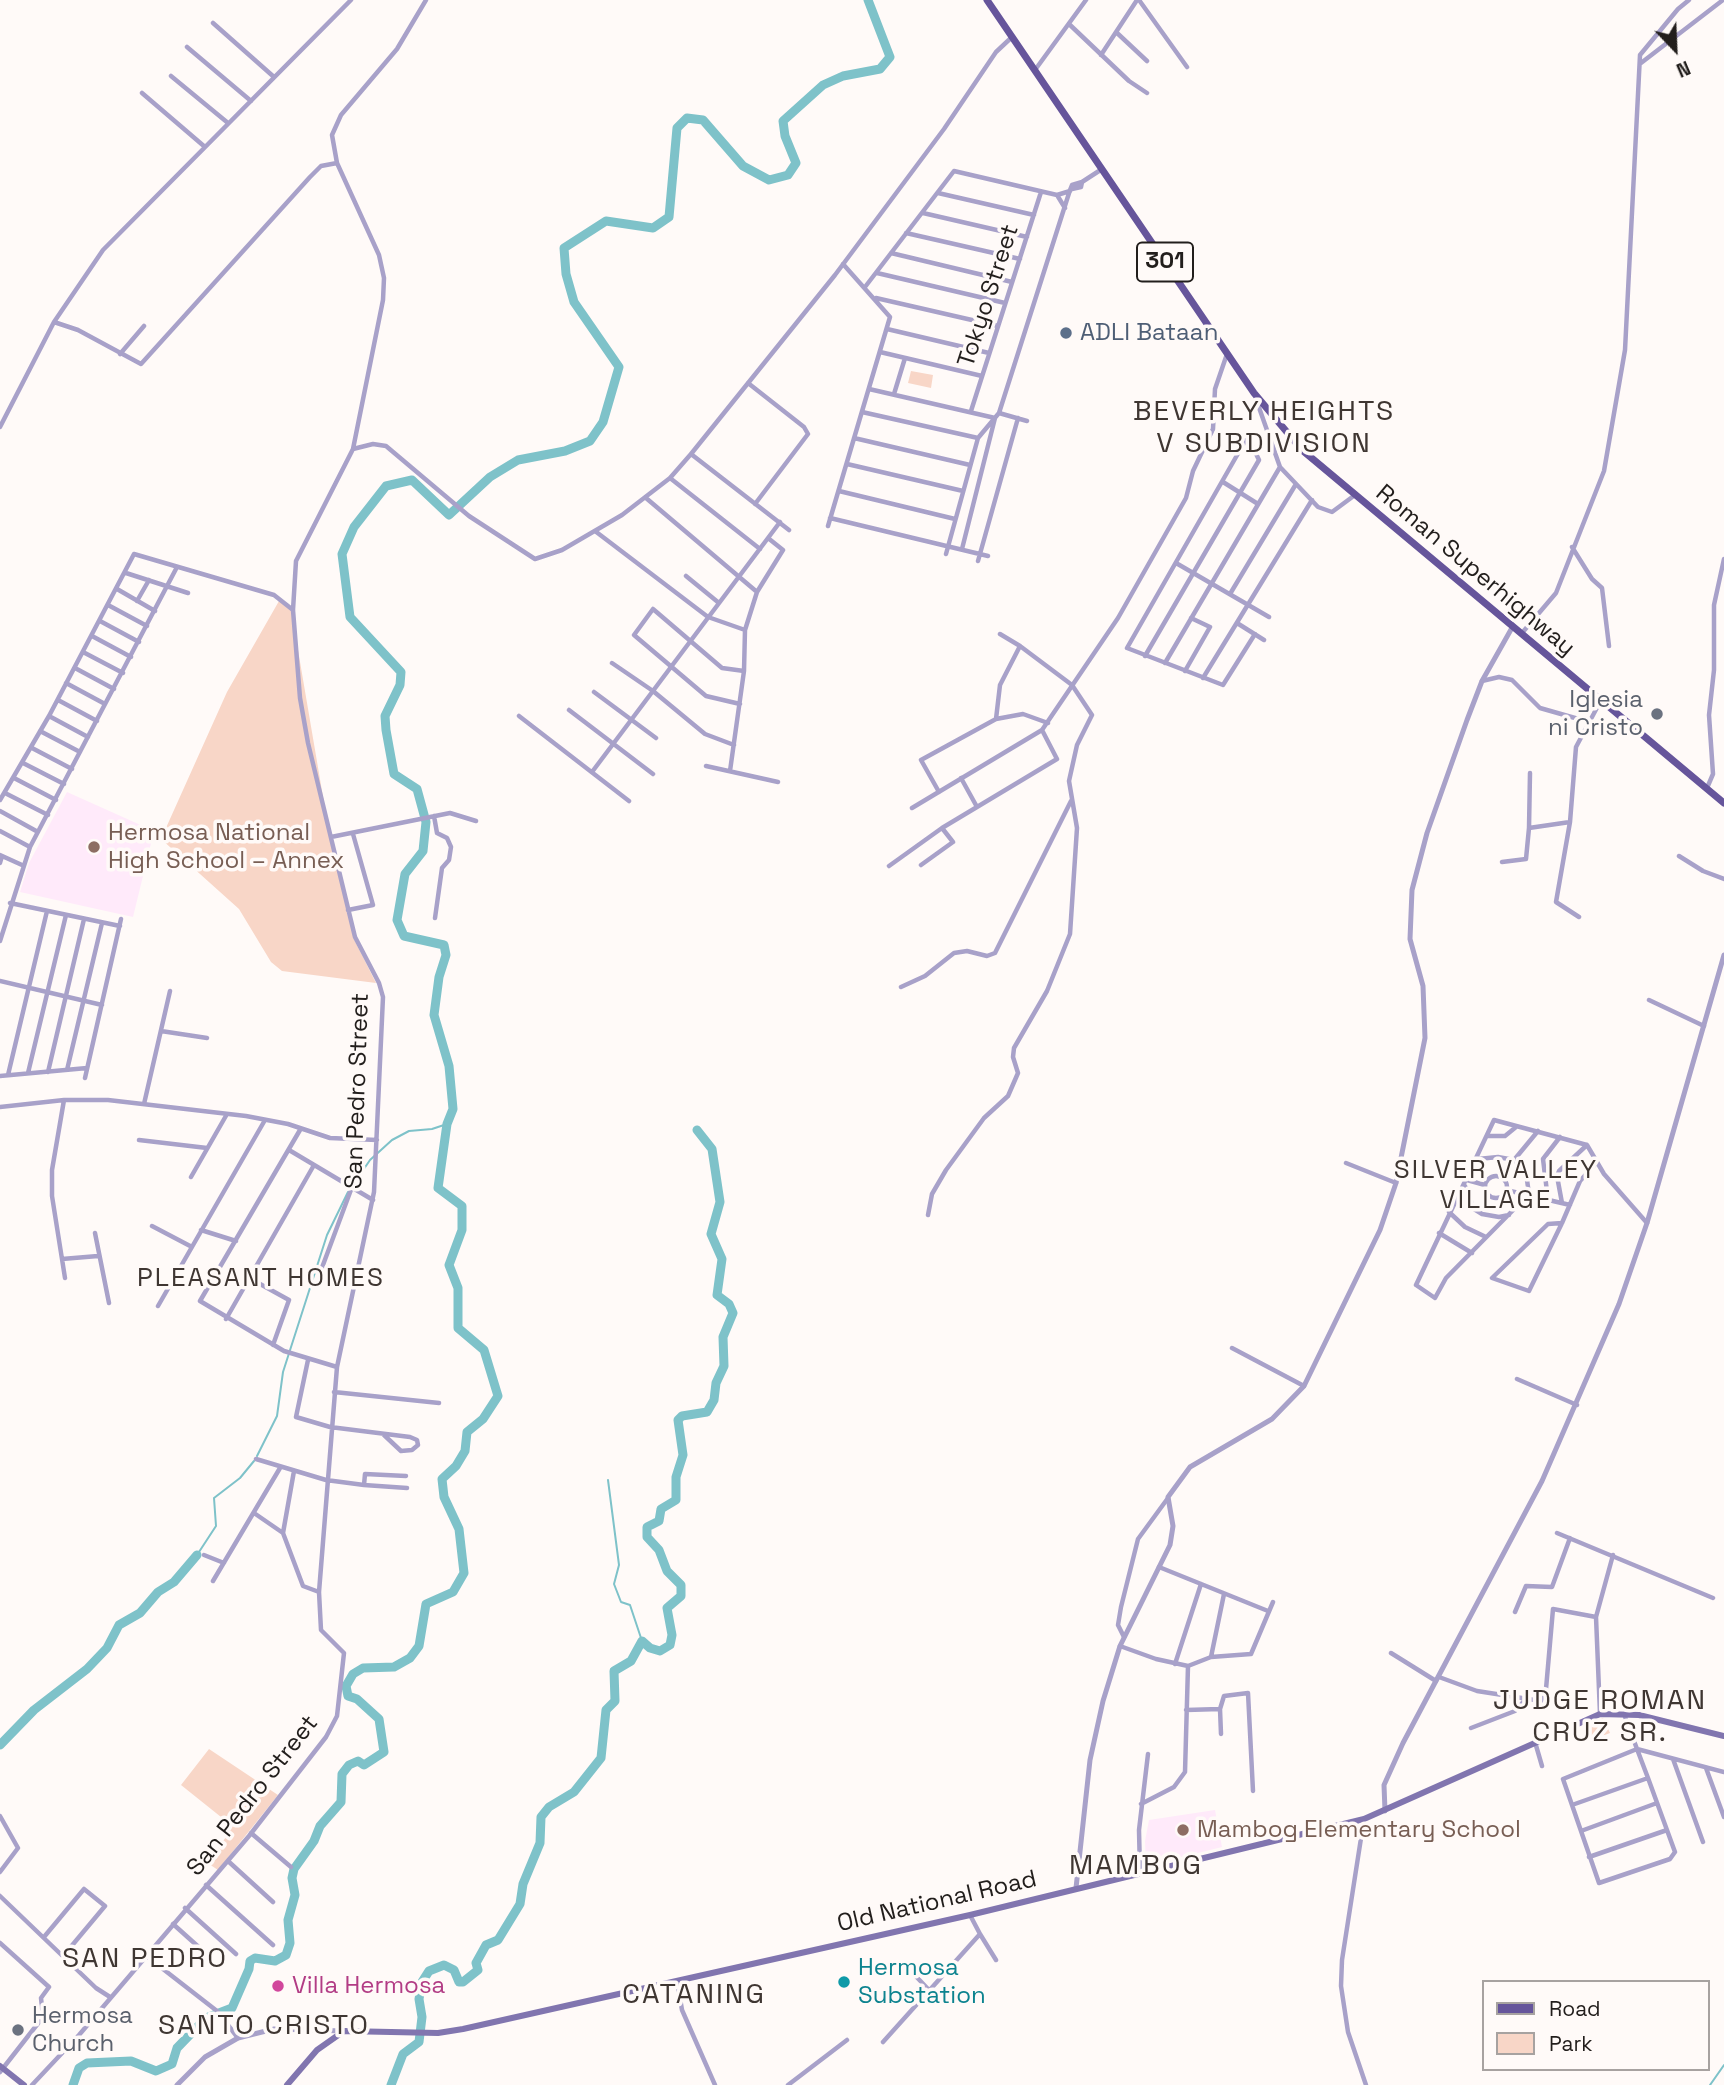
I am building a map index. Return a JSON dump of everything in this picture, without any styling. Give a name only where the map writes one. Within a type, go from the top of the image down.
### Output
[{"type":"main road","name":"Roman Superhighway","points":[[987,0],[1254,393],[1303,450],[1522,633],[1600,702],[1724,803]]},
{"type":"main road","name":"Old National Road","points":[[344,2031],[449,2032],[970,1915],[1364,1819],[1600,1714],[1623,1712],[1724,1736]]},
{"type":"main road","points":[[287,2085],[317,2050],[344,2031]]},
{"type":"main road","points":[[1,2069],[24,2085]]},
{"type":"street","points":[[0,427],[54,322],[103,250],[351,0]]},
{"type":"street","name":"San Pedro Street","points":[[32,2085],[228,1861],[326,1737],[337,1716],[344,1653],[321,1630],[318,1592],[337,1367],[373,1200],[383,997],[379,983],[355,937],[331,837],[300,698],[293,610],[296,561],[353,449],[383,300],[384,278],[379,255],[337,163],[332,135],[334,125],[397,49],[426,0]]},
{"type":"street","points":[[1035,71],[1086,0]]},
{"type":"street","points":[[1101,55],[1138,0],[1186,67]]},
{"type":"street","points":[[1522,633],[1556,593],[1604,471],[1625,350],[1640,55],[1648,42],[1689,0]]},
{"type":"street","points":[[1641,63],[1723,0]]},
{"type":"street","points":[[213,23],[274,77]]},
{"type":"street","points":[[1069,24],[1147,93]]},
{"type":"street","points":[[1116,32],[1147,61]]},
{"type":"street","points":[[353,449],[373,444],[386,446],[469,516],[536,559],[549,556],[595,531],[646,498],[670,478],[691,454],[843,264],[956,112],[1001,45],[1012,37]]},
{"type":"street","points":[[187,47],[251,101]]},
{"type":"street","points":[[171,76],[228,123]]},
{"type":"street","points":[[142,93],[205,147]]},
{"type":"street","points":[[54,322],[78,330],[141,364],[310,177],[321,166],[337,163]]},
{"type":"street","points":[[866,287],[954,171],[1057,195],[1081,187],[1082,182],[1102,169]]},
{"type":"street","points":[[962,549],[997,416],[1071,190]]},
{"type":"street","name":"Tokyo Street","points":[[971,411],[1041,191]]},
{"type":"street","points":[[938,193],[1034,215]]},
{"type":"street","points":[[1057,195],[1065,208]]},
{"type":"street","points":[[923,213],[1027,237]]},
{"type":"street","points":[[906,233],[1020,259]]},
{"type":"street","points":[[891,253],[1012,282]]},
{"type":"street","points":[[828,526],[890,317],[843,264]]},
{"type":"street","points":[[876,273],[1005,303]]},
{"type":"street","points":[[873,298],[998,326]]},
{"type":"street","points":[[120,354],[144,326]]},
{"type":"street","points":[[887,329],[989,353]]},
{"type":"street","points":[[880,352],[982,376]]},
{"type":"street","points":[[912,808],[1042,730],[1048,723],[1118,618],[1186,498],[1197,462],[1213,429],[1215,389],[1227,354]]},
{"type":"street","points":[[894,394],[905,358]]},
{"type":"street","points":[[748,383],[804,427],[808,434],[755,504]]},
{"type":"street","points":[[869,389],[1027,421]]},
{"type":"street","points":[[1254,393],[1280,467],[1311,500],[1326,512],[1332,512],[1354,495]]},
{"type":"street","points":[[862,412],[978,438]]},
{"type":"street","points":[[946,554],[978,438],[997,416]]},
{"type":"street","points":[[978,561],[1018,418]]},
{"type":"street","points":[[1145,656],[1259,460],[1248,436],[1127,648],[1145,656],[1223,685],[1255,634]]},
{"type":"street","points":[[854,438],[970,465]]},
{"type":"street","points":[[691,454],[789,530]]},
{"type":"street","points":[[847,464],[963,491]]},
{"type":"street","points":[[1165,663],[1280,467]]},
{"type":"street","points":[[670,478],[760,549]]},
{"type":"street","points":[[1223,482],[1258,504]]},
{"type":"street","points":[[1230,594],[1296,484]]},
{"type":"street","points":[[839,491],[955,519]]},
{"type":"street","points":[[646,498],[757,592]]},
{"type":"street","points":[[1203,678],[1311,500]]},
{"type":"street","points":[[831,518],[988,556]]},
{"type":"street","points":[[592,772],[780,523]]},
{"type":"street","points":[[595,531],[708,617],[745,630]]},
{"type":"street","points":[[730,771],[744,671],[745,630],[757,592],[783,550],[768,538]]},
{"type":"street","points":[[1572,547],[1592,579],[1602,588],[1609,646]]},
{"type":"street","points":[[0,800],[32,748],[134,554],[275,595],[293,610]]},
{"type":"street","points":[[1707,788],[1713,774],[1709,715],[1714,670],[1714,605],[1724,559]]},
{"type":"street","points":[[1176,563],[1269,617]]},
{"type":"street","points":[[0,941],[22,865],[30,847],[177,567]]},
{"type":"street","points":[[126,573],[188,593]]},
{"type":"street","points":[[686,576],[719,603]]},
{"type":"street","points":[[138,601],[149,580]]},
{"type":"street","points":[[117,589],[155,611]]},
{"type":"street","points":[[108,605],[147,626]]},
{"type":"street","points":[[740,704],[706,696],[634,635],[653,609],[722,668],[744,671]]},
{"type":"street","points":[[1185,671],[1210,627],[1191,618]]},
{"type":"street","points":[[100,621],[139,642]]},
{"type":"street","points":[[1237,623],[1264,640]]},
{"type":"street","points":[[1124,1637],[1118,1625],[1138,1539],[1191,1467],[1272,1419],[1304,1386],[1349,1300],[1380,1230],[1396,1183],[1413,1105],[1426,1016],[1423,986],[1410,939],[1412,890],[1427,833],[1482,681],[1513,626]]},
{"type":"street","points":[[928,1215],[932,1194],[946,1170],[984,1118],[1008,1096],[1017,1076],[1014,1048],[1063,957],[1070,934],[1077,836],[1069,781],[1073,755],[1092,718],[1091,711],[1072,685],[1000,634]]},
{"type":"street","points":[[92,636],[131,657]]},
{"type":"street","points":[[996,719],[1000,685],[1020,646]]},
{"type":"street","points":[[83,652],[123,673]]},
{"type":"street","points":[[612,663],[653,691],[705,734],[734,745]]},
{"type":"street","points":[[75,668],[114,689]]},
{"type":"street","points":[[1482,681],[1499,677],[1512,680],[1540,708],[1589,722]]},
{"type":"street","points":[[66,683],[105,705]]},
{"type":"street","points":[[594,692],[656,738]]},
{"type":"street","points":[[58,700],[97,721]]},
{"type":"street","points":[[1578,917],[1556,902],[1570,822],[1576,747],[1600,702]]},
{"type":"street","points":[[569,710],[653,774]]},
{"type":"street","points":[[939,792],[921,760],[996,719],[1023,714],[1048,723]]},
{"type":"street","points":[[49,716],[88,737]]},
{"type":"street","points":[[519,716],[629,801]]},
{"type":"street","points":[[890,866],[942,828],[1057,759],[1042,730]]},
{"type":"street","points":[[40,731],[80,752]]},
{"type":"street","points":[[32,748],[72,769]]},
{"type":"street","points":[[23,763],[64,785]]},
{"type":"street","points":[[706,766],[778,782]]},
{"type":"street","points":[[1502,862],[1526,859],[1530,773]]},
{"type":"street","points":[[14,778],[56,800]]},
{"type":"street","points":[[961,778],[977,807]]},
{"type":"street","points":[[5,793],[48,815]]},
{"type":"street","points":[[901,988],[925,976],[954,953],[967,951],[986,956],[995,953],[1071,800]]},
{"type":"street","points":[[0,811],[38,832]]},
{"type":"street","points":[[331,837],[450,813],[476,821]]},
{"type":"street","points":[[434,816],[437,833],[447,838],[451,847],[449,860],[442,868],[435,918]]},
{"type":"street","points":[[1529,828],[1570,822]]},
{"type":"street","points":[[921,865],[953,842],[942,828]]},
{"type":"street","points":[[0,831],[30,847]]},
{"type":"street","points":[[348,910],[373,905],[353,834]]},
{"type":"street","points":[[0,863],[1,856],[22,865]]},
{"type":"street","points":[[1679,856],[1696,868],[1724,878]]},
{"type":"street","points":[[10,903],[120,926]]},
{"type":"street","points":[[8,1075],[47,911]]},
{"type":"street","points":[[28,1073],[66,915]]},
{"type":"street","points":[[48,1072],[84,919]]},
{"type":"street","points":[[85,1078],[121,919]]},
{"type":"street","points":[[67,1070],[102,923]]},
{"type":"street","points":[[1385,1811],[1384,1785],[1542,1481],[1619,1304],[1647,1223],[1724,955]]},
{"type":"street","points":[[0,981],[102,1005]]},
{"type":"street","points":[[144,1104],[170,991]]},
{"type":"street","points":[[1649,1000],[1704,1026]]},
{"type":"street","points":[[161,1031],[207,1038]]},
{"type":"street","points":[[0,1076],[87,1068]]},
{"type":"street","points":[[0,1107],[64,1100],[144,1104],[265,1120],[330,1138],[377,1140]]},
{"type":"street","points":[[64,1100],[52,1170],[52,1196],[65,1278]]},
{"type":"street","points":[[191,1177],[227,1114]]},
{"type":"street","points":[[158,1306],[265,1120]]},
{"type":"street","points":[[1529,1195],[1446,1278],[1436,1298],[1416,1285],[1449,1212],[1478,1159],[1494,1120],[1587,1145],[1597,1162],[1647,1223]]},
{"type":"street","points":[[1486,1136],[1506,1136],[1516,1126]]},
{"type":"street","points":[[300,1130],[200,1301],[273,1345],[308,1360],[337,1367]]},
{"type":"street","points":[[1514,1160],[1538,1131]]},
{"type":"street","points":[[1548,1199],[1543,1159],[1560,1137]]},
{"type":"street","points":[[139,1140],[207,1149]]},
{"type":"street","points":[[1562,1203],[1557,1176],[1587,1145]]},
{"type":"street","points":[[289,1150],[373,1200]]},
{"type":"street","points":[[1478,1159],[1498,1157],[1514,1160],[1526,1173],[1529,1195]]},
{"type":"street","points":[[1562,1223],[1548,1224],[1492,1278],[1529,1291],[1562,1223],[1580,1181],[1597,1162]]},
{"type":"street","points":[[1346,1163],[1396,1183]]},
{"type":"street","points":[[226,1319],[314,1165]]},
{"type":"street","points":[[1492,1177],[1499,1177],[1504,1180],[1506,1190],[1502,1196],[1491,1196],[1485,1185],[1492,1177]]},
{"type":"street","points":[[1466,1182],[1485,1185]]},
{"type":"street","points":[[1466,1182],[1471,1203],[1482,1214],[1499,1217],[1510,1214]]},
{"type":"street","points":[[320,1273],[352,1187]]},
{"type":"street","points":[[1506,1190],[1570,1205]]},
{"type":"street","points":[[1449,1212],[1465,1227],[1486,1237]]},
{"type":"street","points":[[152,1226],[192,1247]]},
{"type":"street","points":[[201,1230],[236,1241]]},
{"type":"street","points":[[95,1233],[108,1303]]},
{"type":"street","points":[[1439,1233],[1472,1252]]},
{"type":"street","points":[[62,1259],[98,1256]]},
{"type":"street","points":[[251,1279],[289,1300],[273,1345]]},
{"type":"street","points":[[1232,1348],[1304,1386]]},
{"type":"street","points":[[308,1360],[295,1414],[298,1418],[330,1426],[415,1439],[418,1445],[412,1450],[401,1451],[384,1435]]},
{"type":"street","points":[[1517,1379],[1577,1405]]},
{"type":"street","points":[[334,1392],[439,1402]]},
{"type":"street","points":[[256,1459],[326,1480],[407,1488]]},
{"type":"street","points":[[213,1581],[280,1468]]},
{"type":"street","points":[[294,1471],[283,1534],[303,1586],[318,1592]]},
{"type":"street","points":[[363,1485],[365,1474],[406,1476]]},
{"type":"street","points":[[1076,1888],[1090,1760],[1110,1669],[1170,1545],[1173,1526],[1168,1497]]},
{"type":"street","points":[[254,1513],[283,1534]]},
{"type":"street","points":[[1557,1533],[1713,1598]]},
{"type":"street","points":[[1515,1612],[1526,1586],[1552,1587],[1570,1538]]},
{"type":"street","points":[[204,1555],[224,1563]]},
{"type":"street","points":[[1600,1714],[1596,1617],[1613,1555]]},
{"type":"street","points":[[1159,1567],[1268,1611]]},
{"type":"street","points":[[1175,1664],[1201,1584]]},
{"type":"street","points":[[1211,1657],[1224,1594]]},
{"type":"street","points":[[1120,1646],[1188,1666],[1211,1657],[1251,1654],[1273,1602]]},
{"type":"street","points":[[1391,1653],[1437,1679],[1476,1691],[1537,1702],[1544,1698],[1553,1609],[1596,1617]]},
{"type":"street","points":[[1142,1804],[1166,1792],[1184,1777],[1188,1666]]},
{"type":"street","points":[[1221,1734],[1220,1709],[1224,1696],[1248,1693],[1253,1791]]},
{"type":"street","points":[[1471,1728],[1515,1711],[1525,1700]]},
{"type":"street","points":[[1186,1710],[1220,1709]]},
{"type":"street","points":[[1623,1712],[1637,1749],[1648,1778],[1667,1830],[1674,1854],[1670,1859],[1599,1882],[1563,1779],[1637,1749],[1724,1772]]},
{"type":"street","points":[[1535,1742],[1542,1766]]},
{"type":"street","points":[[1140,1872],[1138,1846],[1148,1754]]},
{"type":"street","points":[[1673,1759],[1703,1842]]},
{"type":"street","points":[[1706,1767],[1724,1817]]},
{"type":"street","points":[[1572,1805],[1648,1778]]},
{"type":"street","points":[[1581,1831],[1657,1803]]},
{"type":"street","points":[[0,1816],[18,1848],[0,1872]]},
{"type":"street","points":[[1364,1819],[1342,1960],[1342,1986],[1348,2032],[1366,2085]]},
{"type":"street","points":[[1589,1857],[1667,1830]]},
{"type":"street","points":[[251,1833],[291,1867]]},
{"type":"street","points":[[228,1861],[273,1902]]},
{"type":"street","points":[[206,1885],[273,1945]]},
{"type":"street","points":[[44,1937],[84,1889],[105,1906],[64,1955]]},
{"type":"street","points":[[0,1896],[110,1997]]},
{"type":"street","points":[[185,1908],[236,1954]]},
{"type":"street","points":[[970,1915],[996,1960]]},
{"type":"street","points":[[173,1924],[202,1950]]},
{"type":"street","points":[[883,2042],[980,1934]]},
{"type":"street","points":[[0,1943],[49,1987],[41,1998],[41,2022],[1,2069]]},
{"type":"street","points":[[145,1955],[217,2011],[238,2038]]},
{"type":"street","points":[[908,1968],[928,1989]]},
{"type":"street","points":[[677,1981],[682,2010],[715,2085]]},
{"type":"street","points":[[177,2085],[205,2057],[238,2038],[274,2029],[344,2031]]},
{"type":"street","points":[[788,2085],[847,2040]]},
{"type":"shaded area","name":"Hermosa National High School – Annex","points":[[67,792],[154,831],[133,917],[20,892],[29,863]]},
{"type":"shaded area","name":"Mambog Elementary School","points":[[1215,1810],[1222,1847],[1146,1866],[1145,1841],[1149,1820]]},
{"type":"green space","points":[[911,371],[933,375],[931,388],[908,383]]},
{"type":"green space","points":[[279,601],[291,609],[329,832],[354,939],[376,983],[282,971],[271,962],[239,909],[161,839],[227,692]]},
{"type":"green space","points":[[1603,1718],[1610,1733],[1591,1740],[1584,1726]]},
{"type":"green space","points":[[209,1749],[278,1795],[218,1870],[206,1862],[231,1831],[220,1824],[221,1817],[181,1785]]},
{"type":"waterway","points":[[73,2085],[79,2068],[87,2063],[131,2061],[156,2071],[172,2064],[177,2048],[206,2018],[232,2008],[250,1961],[255,1958],[275,1961],[286,1955],[290,1943],[288,1920],[295,1895],[292,1878],[294,1869],[314,1841],[320,1826],[341,1802],[342,1774],[349,1765],[358,1761],[364,1765],[384,1752],[379,1719],[357,1699],[348,1696],[346,1686],[353,1674],[363,1668],[394,1667],[410,1658],[419,1646],[426,1604],[453,1592],[464,1573],[459,1529],[444,1497],[442,1479],[456,1466],[465,1451],[467,1432],[483,1419],[498,1396],[484,1350],[458,1328],[458,1288],[449,1265],[462,1230],[462,1206],[438,1188],[447,1124],[453,1109],[449,1066],[434,1015],[439,977],[446,955],[444,945],[404,936],[397,920],[405,874],[423,851],[426,822],[417,789],[394,774],[386,730],[385,716],[400,685],[401,672],[350,617],[342,554],[354,527],[386,486],[412,480],[449,515],[490,477],[518,460],[565,451],[590,441],[603,422],[619,367],[574,302],[566,274],[564,248],[606,221],[653,228],[669,217],[677,128],[687,118],[703,120],[743,166],[769,180],[788,175],[796,163],[785,136],[783,121],[823,85],[843,76],[880,69],[890,57],[868,0]]},
{"type":"waterway","points":[[353,1185],[370,1160],[392,1140],[409,1131],[432,1129],[447,1124]]},
{"type":"waterway","points":[[391,2085],[403,2054],[419,2042],[422,2017],[419,1999],[422,1982],[429,1971],[444,1965],[454,1970],[459,1982],[463,1982],[478,1970],[476,1963],[486,1945],[498,1940],[520,1904],[523,1884],[540,1843],[541,1817],[549,1807],[574,1792],[601,1758],[606,1710],[615,1701],[614,1671],[631,1661],[642,1641],[650,1648],[660,1651],[670,1645],[672,1635],[667,1608],[681,1596],[681,1585],[667,1571],[659,1550],[647,1537],[647,1527],[659,1521],[661,1509],[676,1500],[676,1477],[683,1455],[678,1420],[682,1416],[707,1412],[714,1400],[716,1383],[724,1366],[723,1337],[733,1313],[729,1304],[717,1295],[722,1259],[711,1234],[720,1202],[712,1149],[697,1130]]},
{"type":"waterway","points":[[257,1456],[277,1416],[283,1372],[327,1235],[348,1192]]},
{"type":"waterway","points":[[197,1555],[216,1526],[214,1498],[240,1478],[254,1461]]},
{"type":"waterway","points":[[608,1480],[619,1565],[614,1584],[621,1602],[630,1605],[642,1641]]},
{"type":"waterway","points":[[0,1745],[34,1710],[87,1669],[107,1648],[119,1625],[140,1613],[158,1592],[174,1582],[197,1555]]},
{"type":"waterway","points":[[1710,2085],[1724,2065]]},
{"type":"place","name":"ADLI Bataan","points":[[1066,333]]},
{"type":"place","name":"Iglesia ni Cristo","points":[[1657,714]]},
{"type":"place","name":"Hermosa National High School – Annex","points":[[94,847]]},
{"type":"place","name":"Mambog Elementary School","points":[[1183,1830]]},
{"type":"place","name":"Hermosa Substation","points":[[844,1982]]},
{"type":"place","name":"Villa Hermosa","points":[[278,1986]]},
{"type":"place","name":"Hermosa Church","points":[[18,2030]]},
{"type":"district","name":"BEVERLY HEIGHTS V SUBDIVISION","points":[[1264,428]]},
{"type":"district","name":"SILVER VALLEY VILLAGE","points":[[1496,1186]]},
{"type":"district","name":"PLEASANT HOMES","points":[[261,1279]]},
{"type":"district","name":"JUDGE ROMAN CRUZ SR.","points":[[1600,1717]]},
{"type":"district","name":"MAMBOG","points":[[1136,1866]]},
{"type":"district","name":"SAN PEDRO","points":[[145,1959]]},
{"type":"district","name":"CATANING","points":[[694,1995]]},
{"type":"district","name":"SANTO CRISTO","points":[[264,2026]]}]
